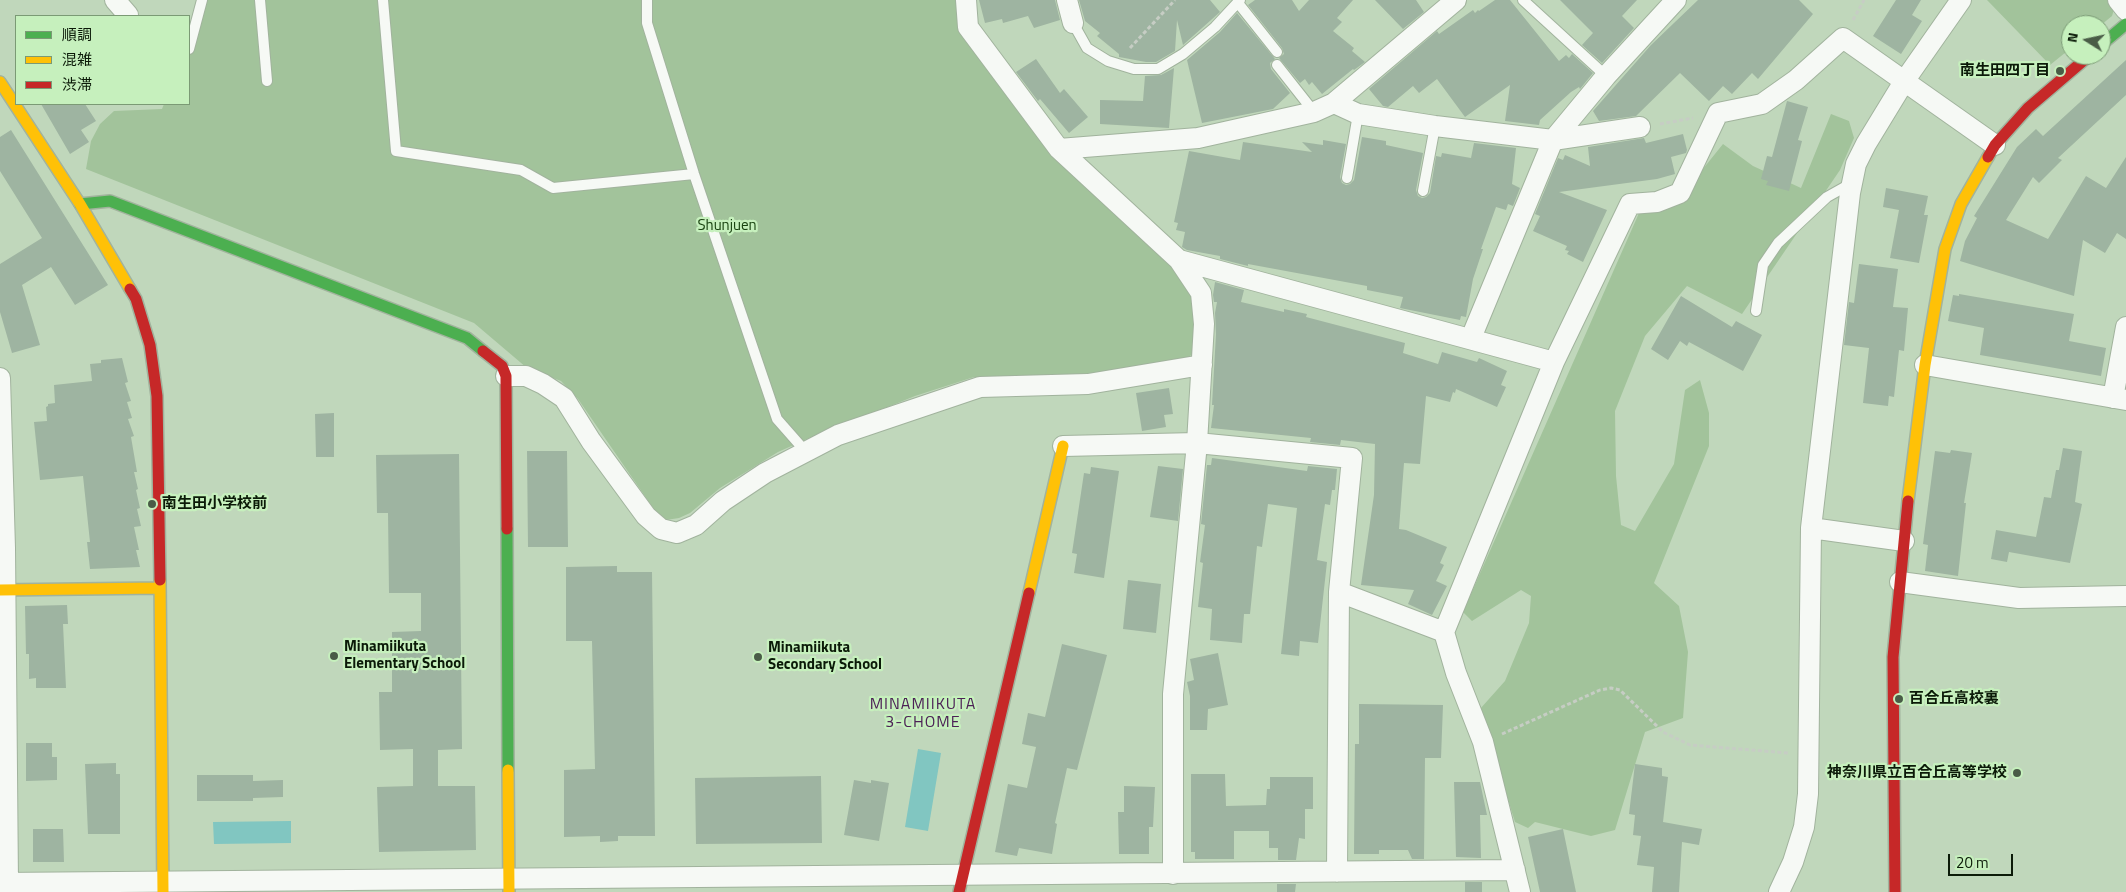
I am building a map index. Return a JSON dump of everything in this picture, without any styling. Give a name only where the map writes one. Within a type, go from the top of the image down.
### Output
[{"type":"street","points":[[115,0],[128,15]]},
{"type":"street","points":[[966,0],[968,27],[1059,149],[1179,260],[1201,293],[1204,324],[1197,443],[1173,694],[1173,874]]},
{"type":"street","points":[[1067,0],[1073,23]]},
{"type":"street","points":[[1059,149],[1198,138],[1314,112],[1334,103],[1456,0]]},
{"type":"street","points":[[1471,338],[1552,140],[1606,76],[1676,0]]},
{"type":"street","points":[[1780,892],[1793,862],[1804,827],[1808,794],[1811,528],[1852,183],[1856,164],[1866,144],[1905,80],[1961,0]]},
{"type":"street","points":[[2118,0],[2126,10]]},
{"type":"street","points":[[2111,38],[2124,30]]},
{"type":"street","points":[[1520,892],[1483,742],[1456,673],[1444,632],[1554,362],[1630,204],[1657,202],[1680,193],[1718,113],[1762,104],[1796,80],[1843,38],[1905,80],[1994,145]]},
{"type":"street","points":[[1895,892],[1893,657],[1904,540],[1925,365],[1945,249],[1960,204],[1994,145],[2028,108],[2078,65]]},
{"type":"street","points":[[6,88],[15,102]]},
{"type":"street","points":[[1334,103],[1358,114],[1435,126],[1552,140],[1640,127]]},
{"type":"street","points":[[17,105],[80,204],[136,299],[150,345],[157,404],[163,887]]},
{"type":"street","points":[[80,204],[110,201],[467,338],[502,366],[506,376],[509,885]]},
{"type":"street","points":[[1179,260],[1554,362]]},
{"type":"street","points":[[1925,365],[2119,399],[2126,327]]},
{"type":"street","points":[[506,376],[526,376],[543,384],[564,398],[591,441],[646,516],[661,529],[677,534],[696,525],[722,501],[765,473],[838,435],[980,387],[1088,384],[1202,365]]},
{"type":"street","points":[[0,378],[4,883],[163,887],[962,884],[1173,874],[1514,870]]},
{"type":"street","points":[[962,884],[1063,446],[1197,443],[1352,458],[1339,592],[1337,872]]},
{"type":"street","points":[[1811,528],[1904,540]]},
{"type":"street","points":[[1900,582],[2019,598],[2126,596]]},
{"type":"street","points":[[3,590],[159,588]]},
{"type":"street","points":[[1339,592],[1444,632]]},
{"type":"lane","points":[[190,45],[202,0]]},
{"type":"lane","points":[[260,0],[267,81]]},
{"type":"lane","points":[[384,0],[396,151],[521,170],[553,188],[694,174]]},
{"type":"lane","points":[[647,0],[647,24],[694,174],[777,419],[806,452]]},
{"type":"lane","points":[[1523,0],[1606,76]]},
{"type":"lane","points":[[1073,23],[1088,48],[1108,62],[1134,69],[1158,69],[1183,54],[1215,27],[1239,2],[1277,52]]},
{"type":"lane","points":[[1277,65],[1314,112]]},
{"type":"lane","points":[[1347,178],[1358,114]]},
{"type":"lane","points":[[1423,191],[1435,126]]},
{"type":"lane","points":[[1756,311],[1763,265],[1778,243],[1827,197],[1852,183]]},
{"type":"path","points":[[1130,48],[1175,0]]},
{"type":"path","points":[[1640,127],[1718,113]]},
{"type":"path","points":[[1483,742],[1600,690],[1611,688],[1620,690],[1663,732],[1690,745],[1808,755]]},
{"type":"green space","name":"Shunjuen","points":[[198,0],[959,0],[962,27],[1183,277],[1193,302],[1194,353],[1186,359],[1090,374],[1044,377],[974,377],[915,396],[843,423],[778,452],[720,488],[690,513],[679,518],[666,520],[651,505],[578,399],[561,381],[527,368],[474,323],[86,169],[91,141],[100,124],[114,111],[162,109],[164,105],[190,105],[190,35]]},
{"type":"green space","points":[[1987,0],[2110,0],[2115,6],[2111,17],[2111,15],[2061,15],[2061,56],[2050,65]]},
{"type":"green space","points":[[1831,114],[1849,121],[1854,138],[1840,170],[1742,314],[1687,286],[1645,336],[1615,411],[1616,476],[1621,525],[1635,531],[1674,464],[1685,390],[1700,380],[1709,413],[1709,446],[1654,583],[1679,606],[1688,652],[1683,718],[1645,732],[1615,830],[1591,836],[1535,822],[1528,828],[1515,822],[1480,709],[1505,681],[1529,623],[1531,596],[1521,590],[1472,621],[1463,612],[1639,213],[1682,195],[1723,144],[1753,166],[1801,188]]},
{"type":"water","points":[[918,749],[941,753],[928,831],[905,827]]},
{"type":"water","points":[[291,821],[291,843],[214,844],[213,822]]},
{"type":"building","points":[[979,0],[1055,0],[1060,20],[1034,28],[1028,16],[1003,23],[1002,19],[985,23]]},
{"type":"building","points":[[1079,0],[1210,0],[1220,12],[1183,45],[1177,20],[1175,51],[1156,62],[1146,62],[1119,57],[1119,54],[1097,36],[1100,33],[1085,21]]},
{"type":"building","points":[[1255,0],[1292,0],[1299,11],[1309,0],[1353,0],[1337,18],[1342,22],[1333,31],[1354,48],[1352,51],[1365,62],[1353,69],[1322,94],[1312,82],[1309,85],[1305,79],[1300,83],[1279,58],[1284,54],[1282,48],[1248,5]]},
{"type":"building","points":[[1375,0],[1416,0],[1424,12],[1403,29]]},
{"type":"building","points":[[1495,0],[1510,0],[1559,61],[1566,55],[1569,58],[1572,54],[1593,73],[1580,89],[1579,87],[1571,92],[1540,120],[1539,125],[1505,121],[1510,85],[1465,117],[1437,79],[1419,93],[1413,86],[1388,107],[1383,106],[1369,89],[1437,31],[1439,34],[1473,10],[1475,13]]},
{"type":"building","points":[[1560,0],[1637,0],[1622,16],[1634,28],[1602,63],[1582,45],[1593,33]]},
{"type":"building","points":[[1698,0],[1799,0],[1813,14],[1758,79],[1752,73],[1732,94],[1723,86],[1709,101],[1680,73],[1636,116],[1599,121],[1593,111],[1651,45]]},
{"type":"building","points":[[1896,0],[1921,0],[1912,15],[1922,21],[1901,54],[1873,36]]},
{"type":"building","points":[[1237,13],[1275,59],[1270,63],[1271,69],[1290,93],[1273,109],[1202,123],[1187,60],[1220,32]]},
{"type":"building","points":[[1036,59],[1060,93],[1064,89],[1088,117],[1069,133],[1040,99],[1038,101],[1016,72]]},
{"type":"building","points":[[2126,60],[2126,95],[2058,158],[2062,160],[2039,183],[2033,177],[2006,220],[2048,239],[2086,176],[2106,188],[2126,157],[2126,239],[2117,233],[2105,253],[2083,240],[2074,296],[1960,261],[1965,241],[1977,218],[1974,216],[2017,147],[2036,129],[2043,136]]},
{"type":"building","points":[[1174,68],[1169,128],[1100,124],[1100,100],[1143,101],[1145,76],[1161,75]]},
{"type":"building","points":[[1787,101],[1808,107],[1798,140],[1802,141],[1789,191],[1766,185],[1768,181],[1761,179],[1767,156],[1772,157]]},
{"type":"building","points":[[42,105],[86,105],[96,121],[81,130],[89,142],[70,154]]},
{"type":"building","points":[[11,130],[108,285],[75,305],[51,267],[22,285],[40,345],[12,353],[0,312],[0,264],[42,238],[0,171],[0,137]]},
{"type":"building","points":[[1683,134],[1686,153],[1671,157],[1675,174],[1657,179],[1559,192],[1607,210],[1583,262],[1567,254],[1569,251],[1565,250],[1567,246],[1533,231],[1540,216],[1535,214],[1558,158],[1563,160],[1565,155],[1590,166],[1588,147],[1644,138],[1646,143]]},
{"type":"building","points":[[1362,137],[1386,141],[1386,145],[1423,153],[1416,190],[1418,196],[1422,198],[1430,193],[1436,156],[1441,157],[1442,153],[1471,158],[1474,143],[1516,148],[1512,184],[1520,188],[1513,206],[1508,204],[1506,210],[1496,207],[1481,249],[1483,249],[1473,279],[1466,317],[1461,316],[1460,320],[1400,308],[1403,297],[1367,290],[1367,286],[1248,264],[1248,266],[1220,259],[1220,256],[1187,250],[1182,247],[1185,232],[1176,230],[1178,223],[1174,222],[1189,151],[1240,160],[1243,142],[1312,152],[1302,142],[1323,145],[1323,140],[1346,144],[1340,177],[1342,183],[1346,185],[1354,180]]},
{"type":"building","points":[[1886,188],[1928,196],[1924,215],[1928,215],[1919,263],[1890,258],[1899,210],[1883,207]]},
{"type":"building","points":[[1859,264],[1898,269],[1893,307],[1908,308],[1904,351],[1899,350],[1894,397],[1889,396],[1888,406],[1863,403],[1869,348],[1844,345],[1849,302],[1854,303]]},
{"type":"building","points":[[1215,282],[1244,290],[1241,302],[1284,312],[1284,309],[1307,314],[1306,317],[1405,343],[1403,353],[1438,364],[1442,352],[1477,362],[1479,358],[1507,371],[1501,385],[1506,387],[1497,407],[1456,389],[1450,402],[1426,396],[1420,464],[1404,463],[1399,529],[1406,530],[1447,547],[1440,563],[1444,565],[1436,581],[1447,586],[1432,615],[1408,604],[1414,590],[1361,585],[1374,495],[1375,444],[1341,440],[1340,445],[1310,442],[1311,438],[1211,428],[1214,405],[1212,405],[1217,302],[1214,302],[1213,295]]},
{"type":"building","points":[[1959,294],[2074,314],[2069,341],[2106,348],[2101,376],[1980,355],[1984,328],[1948,321],[1953,295],[1959,296]]},
{"type":"building","points":[[1681,296],[1732,327],[1736,321],[1762,335],[1743,371],[1689,342],[1687,346],[1680,341],[1668,360],[1651,349]]},
{"type":"building","points":[[122,358],[128,382],[125,383],[131,401],[127,402],[132,418],[128,419],[134,436],[131,437],[137,472],[134,472],[138,489],[136,490],[140,508],[137,509],[141,526],[134,527],[139,550],[136,550],[140,567],[90,569],[87,542],[90,542],[83,476],[40,480],[34,422],[47,421],[46,407],[48,404],[55,403],[54,385],[92,381],[90,364],[101,363],[101,360]]},
{"type":"building","points":[[1169,388],[1173,414],[1164,415],[1166,427],[1142,431],[1136,393]]},
{"type":"building","points":[[334,413],[334,457],[316,457],[315,414]]},
{"type":"building","points":[[2063,448],[2082,451],[2075,502],[2082,504],[2070,563],[2009,552],[2007,562],[1991,559],[1996,530],[2036,537],[2044,497],[2051,498],[2056,470],[2059,470]]},
{"type":"building","points":[[1951,450],[1972,453],[1964,503],[1966,503],[1958,576],[1925,571],[1928,545],[1923,544],[1935,451],[1950,453]]},
{"type":"building","points":[[527,451],[567,451],[568,547],[528,547]]},
{"type":"building","points":[[459,454],[462,749],[438,750],[438,786],[475,786],[476,850],[379,852],[377,787],[413,786],[413,749],[380,750],[379,692],[392,692],[392,632],[421,631],[421,593],[389,593],[388,513],[377,513],[376,455]]},
{"type":"building","points":[[1212,458],[1307,471],[1308,466],[1337,469],[1335,490],[1332,490],[1330,505],[1325,504],[1317,560],[1327,562],[1318,643],[1300,641],[1299,656],[1281,654],[1297,508],[1268,504],[1262,547],[1257,546],[1250,614],[1244,614],[1242,643],[1210,640],[1212,609],[1198,607],[1203,563],[1200,562],[1205,525],[1201,524],[1207,465],[1211,465]]},
{"type":"building","points":[[1158,466],[1183,469],[1178,521],[1150,517]]},
{"type":"building","points":[[1091,467],[1119,471],[1104,578],[1074,573],[1077,554],[1072,553],[1084,473],[1090,474]]},
{"type":"building","points":[[617,566],[617,572],[652,572],[655,836],[618,836],[618,841],[600,842],[600,836],[564,837],[564,770],[595,769],[592,641],[566,641],[566,567]]},
{"type":"building","points":[[1128,580],[1161,584],[1156,633],[1123,629]]},
{"type":"building","points":[[67,605],[68,624],[63,624],[66,688],[36,688],[36,678],[29,679],[29,654],[26,654],[25,606]]},
{"type":"building","points":[[1062,644],[1107,655],[1077,770],[1067,768],[1055,823],[1057,824],[1052,854],[1019,848],[1017,856],[995,852],[1008,784],[1027,788],[1036,747],[1022,744],[1028,713],[1045,717]]},
{"type":"building","points":[[1218,653],[1228,705],[1208,709],[1207,730],[1190,730],[1190,696],[1187,682],[1194,680],[1190,659]]},
{"type":"building","points":[[1359,704],[1443,705],[1441,758],[1425,758],[1424,859],[1412,859],[1408,850],[1379,850],[1379,854],[1354,854],[1355,744],[1359,744]]},
{"type":"building","points":[[26,743],[52,743],[52,757],[57,757],[57,780],[26,781]]},
{"type":"building","points":[[116,763],[116,774],[120,774],[120,834],[88,834],[85,764]]},
{"type":"building","points":[[1635,764],[1662,768],[1662,776],[1668,777],[1663,822],[1702,829],[1699,845],[1682,842],[1679,892],[1652,892],[1654,867],[1637,865],[1641,836],[1633,835],[1635,815],[1629,814]]},
{"type":"building","points":[[1191,774],[1225,774],[1226,806],[1266,805],[1267,789],[1270,789],[1270,777],[1313,777],[1313,809],[1305,809],[1305,839],[1299,838],[1296,860],[1278,860],[1278,848],[1269,848],[1269,831],[1234,831],[1234,859],[1195,859],[1195,852],[1191,852]]},
{"type":"building","points":[[197,775],[253,775],[253,781],[283,780],[283,797],[253,798],[253,801],[197,801]]},
{"type":"building","points":[[821,776],[822,843],[696,844],[695,778]]},
{"type":"building","points":[[854,780],[871,783],[871,780],[889,783],[879,841],[844,835]]},
{"type":"building","points":[[1454,782],[1480,782],[1487,815],[1480,815],[1481,858],[1456,857]]},
{"type":"building","points":[[1124,786],[1155,787],[1153,827],[1149,827],[1149,854],[1119,854],[1118,812],[1124,812]]},
{"type":"building","points":[[33,829],[63,829],[64,862],[33,862]]},
{"type":"building","points":[[1563,829],[1576,892],[1540,892],[1528,837]]},
{"type":"building","points":[[1465,882],[1482,882],[1482,892],[1465,892]]},
{"type":"building","points":[[1277,884],[1296,884],[1295,892],[1277,892]]},
{"type":"traffic: fast","points":[[2111,37],[2126,24]]},
{"type":"traffic: fast","points":[[80,204],[110,201],[467,338],[483,351]]},
{"type":"traffic: fast","points":[[507,529],[508,770]]},
{"type":"traffic: slow","points":[[0,82],[15,105]]},
{"type":"traffic: slow","points":[[15,105],[80,204],[130,289]]},
{"type":"traffic: slow","points":[[1908,501],[1925,365],[1945,249],[1961,204],[1988,157]]},
{"type":"traffic: slow","points":[[1029,593],[1063,446]]},
{"type":"traffic: slow","points":[[160,580],[163,892]]},
{"type":"traffic: slow","points":[[0,590],[159,588]]},
{"type":"traffic: slow","points":[[508,770],[509,892]]},
{"type":"traffic: jam","points":[[1988,157],[1995,145],[2028,108],[2078,65]]},
{"type":"traffic: jam","points":[[130,289],[136,299],[150,345],[157,396],[160,580]]},
{"type":"traffic: jam","points":[[483,351],[502,366],[506,376],[507,529]]},
{"type":"traffic: jam","points":[[1895,892],[1893,657],[1908,501]]},
{"type":"traffic: jam","points":[[959,892],[1029,593]]},
{"type":"place","name":"南生田四丁目","points":[[2060,71]]},
{"type":"place","name":"南生田小学校前","points":[[152,504]]},
{"type":"place","name":"Minamiikuta Elementary School","points":[[334,656]]},
{"type":"place","name":"Minamiikuta Secondary School","points":[[758,657]]},
{"type":"place","name":"百合丘高校裏","points":[[1899,699]]},
{"type":"place","name":"神奈川県立百合丘高等学校","points":[[2017,773]]},
{"type":"district","name":"MINAMIIKUTA 3-CHOME","points":[[923,714]]}]
